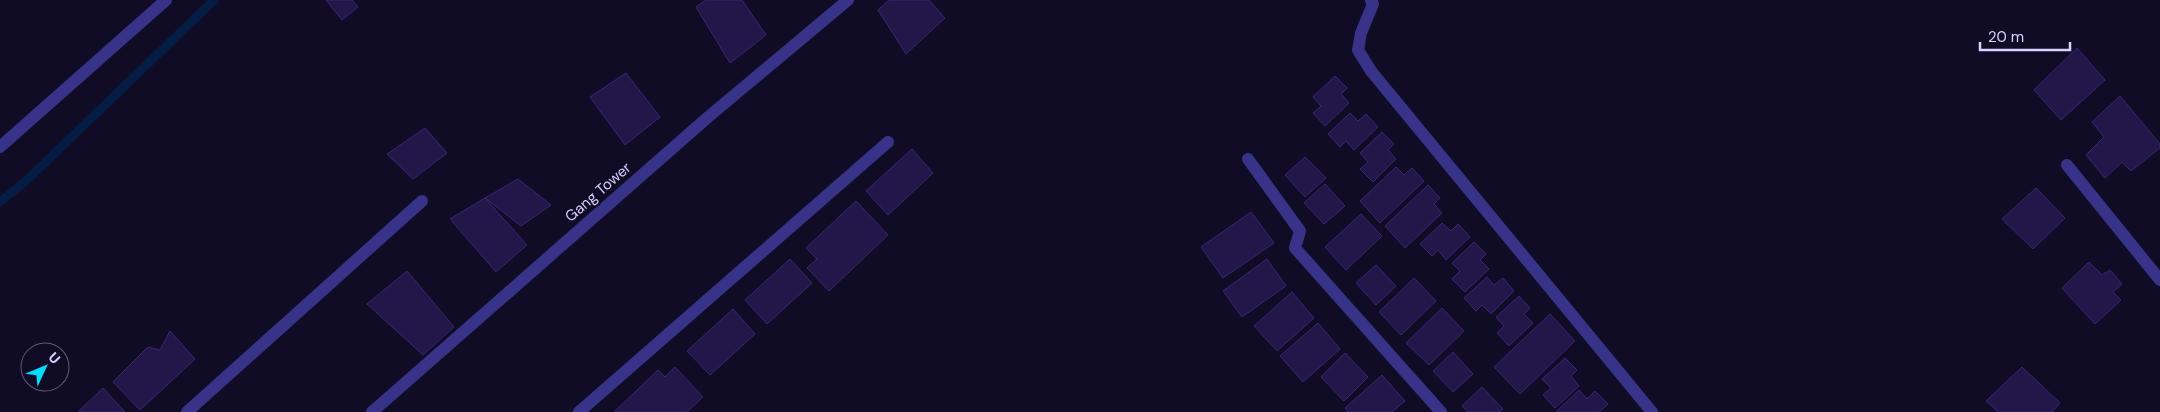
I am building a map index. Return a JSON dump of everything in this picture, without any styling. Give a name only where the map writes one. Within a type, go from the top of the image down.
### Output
[{"type":"street","points":[[0,148],[166,0]]},
{"type":"street","name":"Gang Tower","points":[[372,412],[699,125],[848,0]]},
{"type":"street","points":[[1371,0],[1373,4],[1361,32],[1358,50],[1371,72],[1652,412]]},
{"type":"street","points":[[579,412],[888,142]]},
{"type":"street","points":[[1248,159],[1300,231],[1295,248],[1441,412]]},
{"type":"street","points":[[2067,165],[2160,280]]},
{"type":"street","points":[[187,412],[422,201]]},
{"type":"building","points":[[326,0],[352,0],[358,7],[342,20]]},
{"type":"building","points":[[706,0],[742,0],[766,35],[730,63],[696,7]]},
{"type":"building","points":[[889,0],[929,0],[945,18],[906,54],[878,10]]},
{"type":"building","points":[[2077,48],[2105,80],[2061,120],[2034,90]]},
{"type":"building","points":[[626,73],[660,117],[625,145],[590,97]]},
{"type":"building","points":[[1335,76],[1347,88],[1341,94],[1349,103],[1325,126],[1313,113],[1321,106],[1313,97]]},
{"type":"building","points":[[2120,96],[2160,144],[2160,148],[2131,171],[2122,162],[2105,178],[2086,155],[2104,137],[2092,122]]},
{"type":"building","points":[[1350,113],[1358,121],[1366,114],[1378,127],[1354,150],[1346,141],[1340,147],[1328,134]]},
{"type":"building","points":[[425,128],[447,153],[413,179],[387,154]]},
{"type":"building","points":[[1382,132],[1394,144],[1388,150],[1396,159],[1373,182],[1360,169],[1368,162],[1360,153]]},
{"type":"building","points":[[912,149],[933,173],[888,215],[866,191]]},
{"type":"building","points":[[1305,157],[1326,178],[1305,197],[1285,175]]},
{"type":"building","points":[[1396,167],[1404,175],[1412,168],[1424,181],[1380,223],[1360,201]]},
{"type":"building","points":[[518,179],[551,205],[521,226],[485,198]]},
{"type":"building","points":[[1325,184],[1345,206],[1324,224],[1304,203]]},
{"type":"building","points":[[1428,185],[1440,198],[1434,204],[1442,213],[1405,248],[1385,226]]},
{"type":"building","points":[[2036,188],[2065,218],[2033,249],[2002,219]]},
{"type":"building","points":[[485,198],[527,245],[496,272],[450,219]]},
{"type":"building","points":[[856,201],[888,235],[829,291],[807,268],[817,259],[806,248]]},
{"type":"building","points":[[1251,212],[1274,243],[1223,278],[1201,247]]},
{"type":"building","points":[[1361,214],[1382,236],[1346,270],[1325,247]]},
{"type":"building","points":[[1442,223],[1451,231],[1458,224],[1470,237],[1446,260],[1438,250],[1432,256],[1420,244]]},
{"type":"building","points":[[1474,242],[1486,254],[1480,260],[1489,269],[1465,292],[1452,279],[1460,271],[1452,263]]},
{"type":"building","points":[[790,259],[812,283],[767,324],[745,300]]},
{"type":"building","points":[[1267,259],[1286,286],[1242,317],[1223,291]]},
{"type":"building","points":[[2089,262],[2102,275],[2110,270],[2122,284],[2113,292],[2121,300],[2095,324],[2062,288]]},
{"type":"building","points":[[1376,265],[1396,286],[1376,305],[1356,283]]},
{"type":"building","points":[[407,271],[454,327],[423,355],[367,304]]},
{"type":"building","points":[[1487,277],[1494,285],[1503,278],[1514,291],[1491,314],[1482,305],[1476,311],[1464,298]]},
{"type":"building","points":[[1414,278],[1436,301],[1401,335],[1379,312]]},
{"type":"building","points":[[1292,292],[1314,318],[1277,351],[1254,326]]},
{"type":"building","points":[[1519,296],[1530,308],[1524,314],[1533,323],[1509,346],[1497,333],[1504,326],[1496,317]]},
{"type":"building","points":[[1442,308],[1464,331],[1429,365],[1406,343]]},
{"type":"building","points":[[733,309],[755,334],[710,375],[687,351]]},
{"type":"building","points":[[1550,314],[1575,341],[1520,394],[1494,367]]},
{"type":"building","points":[[1318,323],[1340,349],[1303,382],[1280,356]]},
{"type":"building","points":[[170,331],[195,359],[140,410],[113,382],[148,347],[160,350]]},
{"type":"building","points":[[1453,352],[1473,374],[1453,392],[1433,371]]},
{"type":"building","points":[[1345,353],[1368,377],[1344,401],[1321,377]]},
{"type":"building","points":[[1565,358],[1577,370],[1571,376],[1579,386],[1555,408],[1543,395],[1551,388],[1542,379]]},
{"type":"building","points":[[675,367],[703,397],[687,412],[614,412],[658,370],[665,377]]},
{"type":"building","points":[[2022,367],[2060,403],[2052,412],[1998,412],[1986,401]]},
{"type":"building","points":[[1382,375],[1405,401],[1392,412],[1348,412],[1345,408]]},
{"type":"building","points":[[1482,387],[1503,409],[1499,412],[1468,412],[1462,406]]},
{"type":"building","points":[[103,388],[125,412],[78,412]]},
{"type":"building","points":[[1579,390],[1587,399],[1595,391],[1608,404],[1599,412],[1556,412]]},
{"type":"waterway","points":[[0,202],[28,179],[214,0]]}]
